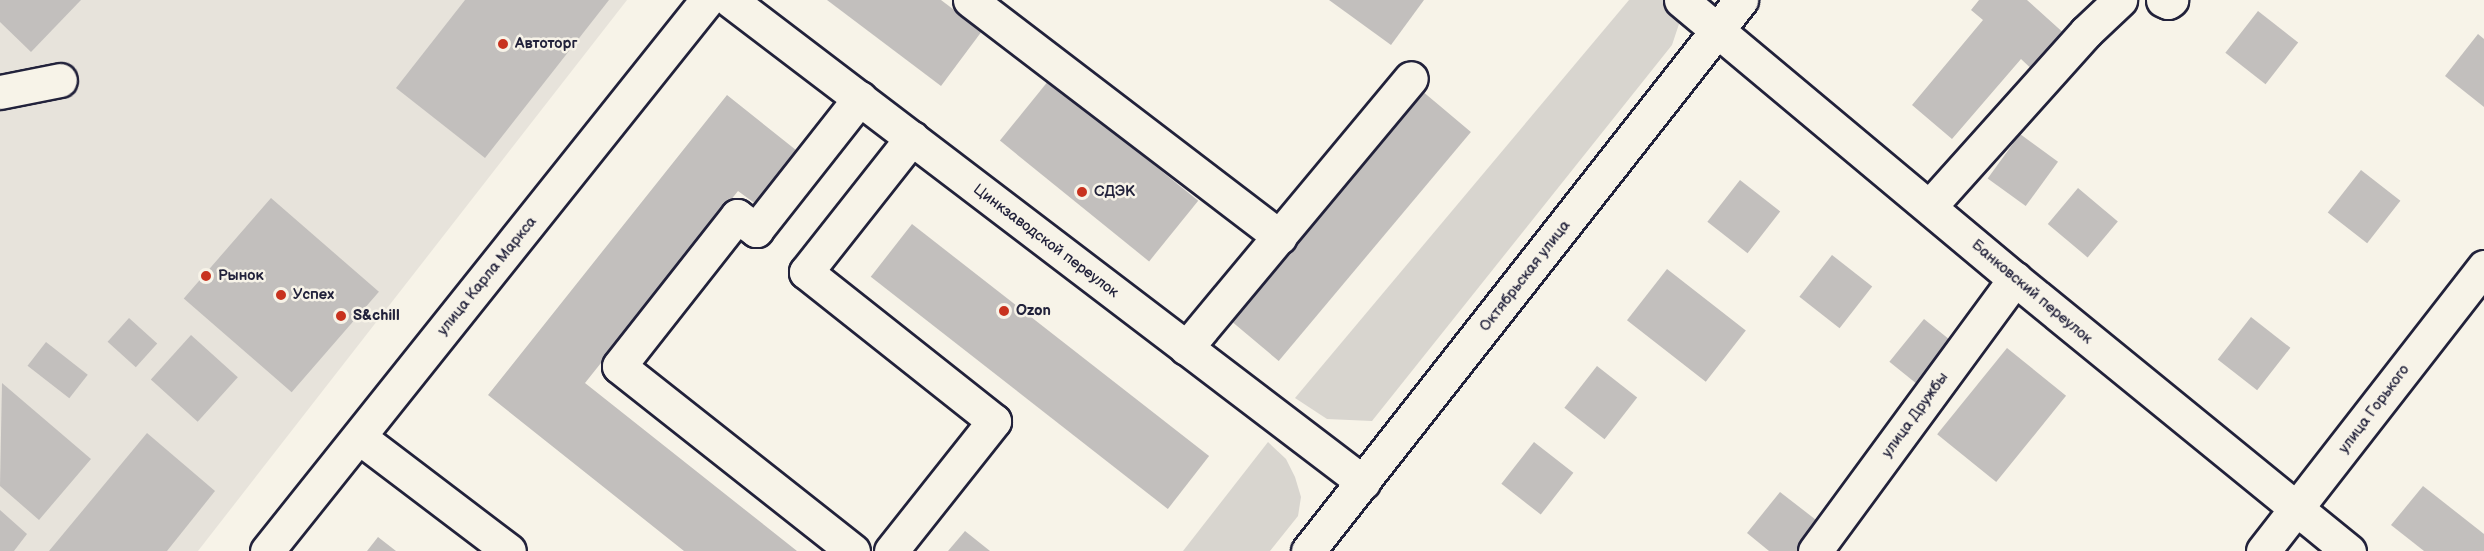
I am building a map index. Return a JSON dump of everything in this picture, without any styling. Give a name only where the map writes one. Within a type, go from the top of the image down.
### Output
[{"type":"street","name":"улица Карла Маркса","points":[[267,551],[708,0]]},
{"type":"street","name":"Цинкзаводской переулок","points":[[730,0],[1363,482]]},
{"type":"street","points":[[970,0],[1280,237]]},
{"type":"street","name":"Банковский переулок","points":[[1681,0],[2015,279],[2349,551]]},
{"type":"street","name":"Октябрьская улица","points":[[1308,551],[1741,0]]},
{"type":"street","points":[[1930,206],[2086,32],[2120,0]]},
{"type":"street","points":[[2163,0],[2168,3],[2170,0]]},
{"type":"street","points":[[1186,348],[1411,78]]},
{"type":"street","points":[[0,92],[60,80]]},
{"type":"street","points":[[853,551],[619,366],[737,216],[756,230],[860,98]]},
{"type":"street","points":[[891,551],[994,421],[806,272],[912,138]]},
{"type":"street","name":"улица Горького","points":[[2263,551],[2298,510],[2484,267]]},
{"type":"street","name":"улица Дружбы","points":[[1815,551],[2015,279]]},
{"type":"street","points":[[358,437],[509,551]]},
{"type":"shaded area","name":"Рынок","points":[[0,0],[627,0],[198,551],[0,551]]},
{"type":"shaded area","points":[[1629,0],[1670,0],[1674,3],[1679,24],[1672,45],[1372,421],[1327,419],[1295,398]]},
{"type":"shaded area","points":[[1268,442],[1286,459],[1295,477],[1301,497],[1298,516],[1270,551],[1183,551]]},
{"type":"building","points":[[0,0],[81,0],[31,52],[0,22]]},
{"type":"building","name":"Автоторг","points":[[465,0],[609,0],[485,158],[396,88]]},
{"type":"building","points":[[827,0],[941,0],[982,31],[941,86]]},
{"type":"building","points":[[1329,0],[1424,0],[1391,45]]},
{"type":"building","points":[[1979,0],[2027,0],[2067,36],[2037,74],[2021,59],[1952,139],[1912,105],[1983,20],[1971,10]]},
{"type":"building","points":[[2258,11],[2298,42],[2266,84],[2225,53]]},
{"type":"building","points":[[2478,34],[2484,39],[2484,107],[2445,76]]},
{"type":"building","points":[[1049,80],[1198,201],[1149,261],[1000,141]]},
{"type":"building","points":[[1415,85],[1471,132],[1279,361],[1223,314]]},
{"type":"building","points":[[727,95],[806,158],[764,210],[738,191],[585,383],[797,551],[684,551],[488,395]]},
{"type":"building","points":[[2020,134],[2058,162],[2026,206],[1988,178]]},
{"type":"building","points":[[2361,170],[2400,201],[2367,243],[2328,213]]},
{"type":"building","points":[[1740,180],[1780,211],[1748,253],[1707,222]]},
{"type":"building","points":[[2078,188],[2118,221],[2088,257],[2048,224]]},
{"type":"building","name":"Успех","points":[[271,198],[379,292],[292,392],[184,298]]},
{"type":"building","points":[[912,224],[1209,456],[1168,509],[871,277]]},
{"type":"building","points":[[1832,255],[1872,286],[1840,328],[1799,297]]},
{"type":"building","points":[[1667,269],[1746,331],[1706,382],[1627,320]]},
{"type":"building","points":[[2251,317],[2290,348],[2257,390],[2218,360]]},
{"type":"building","points":[[129,318],[157,343],[136,367],[108,342]]},
{"type":"building","points":[[1924,319],[1964,351],[1929,394],[1889,362]]},
{"type":"building","points":[[191,335],[238,377],[198,422],[151,380]]},
{"type":"building","points":[[46,342],[88,375],[69,398],[28,366]]},
{"type":"building","points":[[2007,348],[2066,396],[1996,482],[1937,434]]},
{"type":"building","points":[[1597,366],[1637,397],[1605,439],[1564,408]]},
{"type":"building","points":[[2,383],[91,459],[39,520],[0,486]]},
{"type":"building","points":[[147,433],[215,491],[167,551],[49,551]]},
{"type":"building","points":[[1534,442],[1573,473],[1541,515],[1501,484]]},
{"type":"building","points":[[2423,486],[2484,534],[2484,551],[2424,551],[2391,525]]},
{"type":"building","points":[[1780,492],[1820,523],[1798,551],[1769,551],[1747,533]]},
{"type":"building","points":[[0,510],[27,534],[14,551],[0,551]]},
{"type":"building","points":[[965,531],[990,551],[948,551]]},
{"type":"building","points":[[378,537],[396,551],[367,551]]},
{"type":"place","name":"Автоторг","points":[[503,44]]},
{"type":"place","name":"СДЭК","points":[[1082,192]]},
{"type":"place","name":"Рынок","points":[[206,276]]},
{"type":"place","name":"Успех","points":[[281,295]]},
{"type":"place","name":"Ozon","points":[[1004,311]]},
{"type":"place","name":"S&chill","points":[[341,316]]}]
